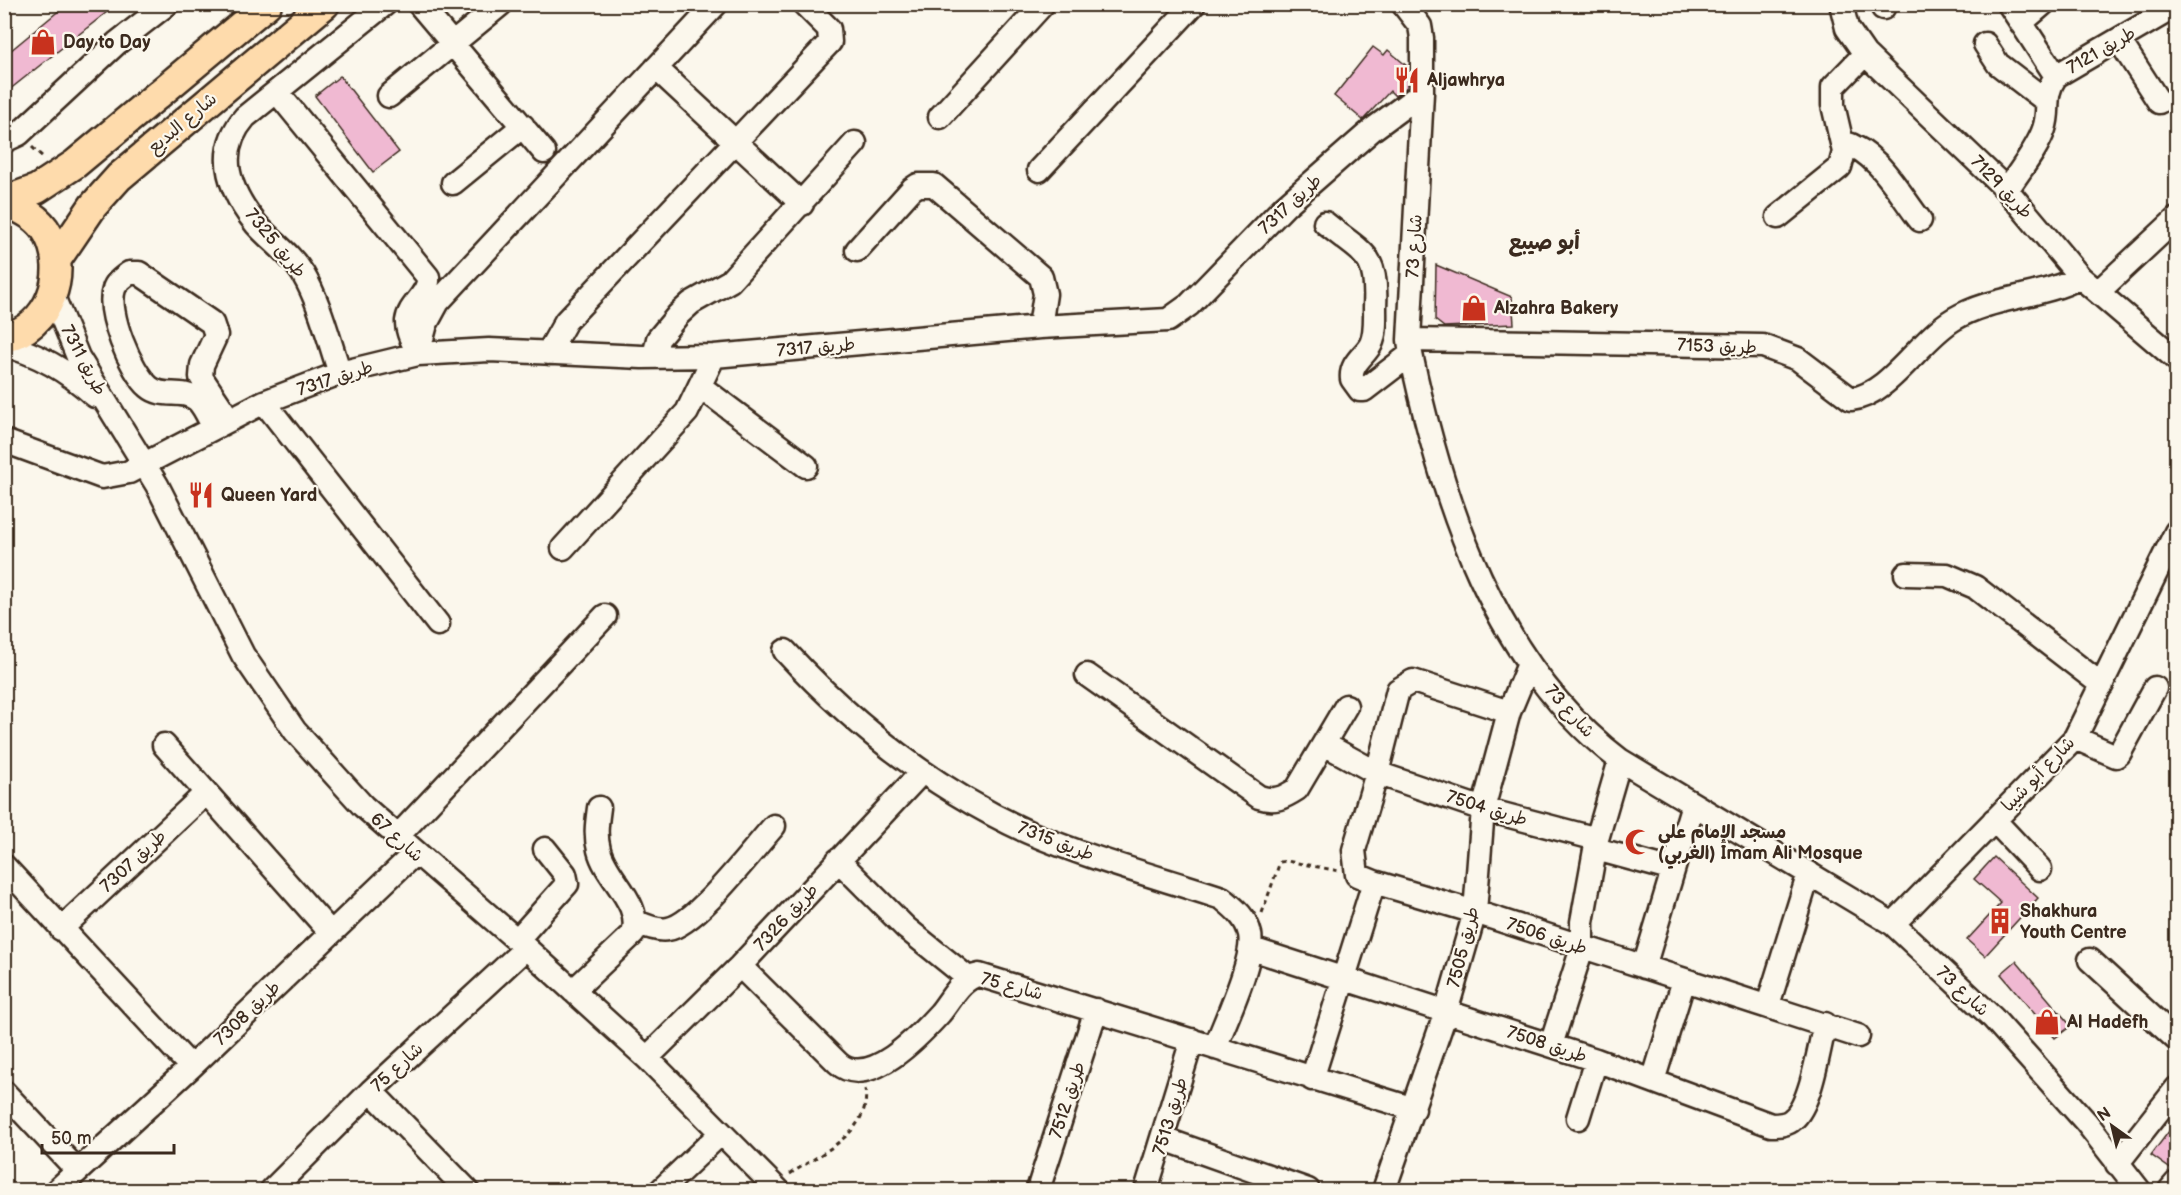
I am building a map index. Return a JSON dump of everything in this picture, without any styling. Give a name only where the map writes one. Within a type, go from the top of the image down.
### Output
[{"type":"main road","name":"شارع البديع","points":[[4,201],[37,189],[75,164],[267,4]]},
{"type":"main road","name":"شارع البديع","points":[[57,259],[93,206],[120,177],[325,4]]},
{"type":"main road","points":[[4,201],[29,212],[48,233],[57,259],[57,278],[52,296],[43,314],[28,327],[4,338]]},
{"type":"street","points":[[4,141],[19,134],[103,56],[167,4]]},
{"type":"street","points":[[385,4],[277,92],[428,277],[428,286],[409,313],[406,323],[418,354]]},
{"type":"street","points":[[419,4],[544,152]]},
{"type":"street","points":[[389,96],[501,4]]},
{"type":"street","points":[[418,354],[426,324],[438,302],[716,4]]},
{"type":"street","points":[[548,353],[566,321],[830,42],[830,30],[804,4]]},
{"type":"street","points":[[940,117],[1043,4]]},
{"type":"street","points":[[1039,170],[1194,4]]},
{"type":"street","name":"طريق 7129","points":[[1841,4],[1847,28],[1865,54],[2007,190],[2080,278],[2176,359]]},
{"type":"street","points":[[2007,190],[2043,132],[2047,119],[2045,100],[2049,86],[2056,76],[2015,14],[2043,4]]},
{"type":"street","name":"طريق 7121","points":[[2056,76],[2176,6]]},
{"type":"street","name":"شارع 73","points":[[1414,7],[1422,38],[1422,93],[1410,347],[1435,458],[1472,559],[1528,664],[1600,745],[1620,760],[1893,924],[1993,1018],[2086,1122],[2139,1191]]},
{"type":"street","points":[[2119,40],[2159,102]]},
{"type":"street","points":[[1984,44],[1998,64],[2045,100]]},
{"type":"street","points":[[1778,217],[1840,166],[1844,152],[1833,105],[1833,87],[1865,54]]},
{"type":"street","points":[[656,68],[802,204]]},
{"type":"street","name":"طريق 7325","points":[[277,92],[245,117],[233,132],[227,154],[229,174],[237,196],[256,224],[290,256],[310,286],[340,373]]},
{"type":"street","name":"طريق 7317","points":[[145,464],[264,402],[340,373],[418,354],[489,350],[654,357],[714,356],[1040,327],[1155,322],[1179,314],[1285,206],[1373,129],[1422,93]]},
{"type":"street","points":[[453,183],[523,126]]},
{"type":"street","points":[[1843,142],[1854,146],[1872,158],[1920,220]]},
{"type":"street","points":[[654,357],[658,339],[678,315],[699,298],[724,286],[802,204],[855,143]]},
{"type":"street","points":[[857,250],[912,189],[918,185],[934,185],[1041,277],[1045,294],[1040,327]]},
{"type":"street","points":[[2098,292],[2176,219]]},
{"type":"street","points":[[1325,223],[1368,258],[1376,275],[1373,338],[1351,373],[1357,387],[1364,390],[1410,347]]},
{"type":"street","points":[[129,273],[139,273],[212,323],[216,335],[202,366],[201,377],[221,423],[199,401],[188,395],[177,392],[163,393],[147,386],[126,354],[112,297],[114,287],[129,273]]},
{"type":"street","name":"طريق 7153","points":[[1410,347],[1763,346],[1798,359],[1851,399],[1866,397],[1880,388],[1917,348],[1953,319],[2065,286],[2080,278]]},
{"type":"street","name":"طريق 7311","points":[[52,296],[78,357],[110,409]]},
{"type":"street","name":"طريق 7311","points":[[4,345],[43,360],[67,373],[110,409]]},
{"type":"street","points":[[563,548],[687,412],[714,356]]},
{"type":"street","points":[[701,387],[806,466]]},
{"type":"street","points":[[264,402],[438,624]]},
{"type":"street","name":"شارع 67","points":[[110,409],[145,464],[243,655],[275,705],[338,781],[396,838],[522,944],[647,1058],[775,1188]]},
{"type":"street","points":[[4,441],[102,477],[120,476],[145,464]]},
{"type":"street","name":"شارع أبو شيبا","points":[[1893,924],[2075,738],[2176,532]]},
{"type":"street","points":[[1906,574],[1947,575],[1975,587],[2102,685]]},
{"type":"street","points":[[396,838],[605,616]]},
{"type":"street","name":"طريق 7315","points":[[785,651],[846,713],[922,772],[974,805],[1029,832],[1222,898],[1241,915],[1250,940]]},
{"type":"street","name":"طريق 7505","points":[[1384,1191],[1446,1012],[1475,912],[1483,809],[1509,712],[1528,664]]},
{"type":"street","points":[[1087,675],[1259,797],[1272,801],[1286,797],[1297,789],[1346,706]]},
{"type":"street","points":[[1312,1079],[1344,978],[1366,879],[1354,850],[1398,690],[1413,681],[1509,712]]},
{"type":"street","points":[[2075,738],[2116,756],[2155,688]]},
{"type":"street","name":"طريق 7504","points":[[1324,744],[1377,773],[1672,870]]},
{"type":"street","points":[[164,745],[331,933]]},
{"type":"street","points":[[1551,1045],[1582,948],[1582,922],[1597,844],[1620,760]]},
{"type":"street","name":"طريق 7326","points":[[647,1058],[740,966],[922,772]]},
{"type":"street","name":"طريق 7307","points":[[61,929],[206,793]]},
{"type":"street","points":[[1644,967],[1693,804]]},
{"type":"street","points":[[573,991],[633,934],[637,922],[633,909],[608,872],[599,852],[596,834],[599,808]]},
{"type":"street","points":[[1994,820],[2040,868]]},
{"type":"street","points":[[637,922],[653,928],[668,929],[685,922],[703,906],[774,826]]},
{"type":"street","name":"شارع 75","points":[[272,1190],[522,944],[567,884],[565,874],[545,849]]},
{"type":"street","name":"طريق 7308","points":[[57,1191],[77,1170],[191,1067],[415,853]]},
{"type":"street","points":[[838,860],[906,928],[968,978]]},
{"type":"street","points":[[4,866],[191,1067]]},
{"type":"street","points":[[1768,1005],[1809,873]]},
{"type":"street","name":"طريق 7506","points":[[1366,879],[1768,1005],[1858,1036]]},
{"type":"street","points":[[1215,1048],[1250,940],[1344,978]]},
{"type":"street","points":[[2090,960],[2176,1039]]},
{"type":"street","points":[[740,966],[844,1069],[862,1072]]},
{"type":"street","name":"شارع 75","points":[[862,1072],[884,1062],[909,1042],[937,1016],[968,978],[984,976],[1414,1109]]},
{"type":"street","name":"طريق 7508","points":[[1344,978],[1596,1060],[1771,1125],[1782,1125],[1792,1120],[1804,1104],[1825,1024]]},
{"type":"street","points":[[1653,1081],[1684,980]]},
{"type":"street","name":"طريق 7512","points":[[1038,1191],[1096,1010]]},
{"type":"street","name":"طريق 7513","points":[[1146,1191],[1164,1139],[1192,1040]]},
{"type":"street","points":[[1578,1118],[1596,1060]]},
{"type":"street","points":[[2117,1164],[2176,1089]]},
{"type":"street","points":[[371,1091],[467,1191]]},
{"type":"street","points":[[4,1092],[77,1170]]},
{"type":"street","points":[[661,1191],[720,1134]]},
{"type":"street","points":[[1164,1139],[1308,1191]]},
{"type":"street","points":[[2170,1191],[2176,1183]]},
{"type":"path","points":[[1250,940],[1280,862],[1287,861],[1366,879]]},
{"type":"path","points":[[775,1188],[856,1128],[867,1105],[862,1072]]},
{"type":"building","points":[[67,4],[117,4],[4,94],[4,56]]},
{"type":"building","points":[[1373,47],[1384,55],[1388,50],[1408,67],[1408,86],[1395,96],[1390,91],[1363,120],[1334,96]]},
{"type":"building","points":[[340,76],[399,152],[373,172],[315,96]]},
{"type":"building","name":"Alzahra Bakery","points":[[1436,265],[1512,297],[1514,324],[1444,327],[1435,320]]},
{"type":"building","name":"Shakhura Youth Centre","points":[[1994,857],[2038,898],[1985,956],[1967,940],[2001,903],[1974,879]]},
{"type":"building","points":[[2016,961],[2071,1026],[2055,1038],[2001,974]]},
{"type":"building","points":[[2176,1122],[2176,1170],[2172,1170],[2151,1155]]},
{"type":"place","name":"Day to Day","points":[[43,42]]},
{"type":"place","name":"Aljawhrya","points":[[1407,80]]},
{"type":"place","name":"Alzahra Bakery","points":[[1474,308]]},
{"type":"place","name":"Queen Yard","points":[[201,495]]},
{"type":"place","name":"مسجد الإمام علي (الغربي) Imam Ali Mosque","points":[[1638,842]]},
{"type":"place","name":"Shakhura Youth Centre","points":[[2000,921]]},
{"type":"place","name":"Al Hadefh","points":[[2047,1022]]},
{"type":"district","name":"أبو صيبع","points":[[1544,242]]}]
